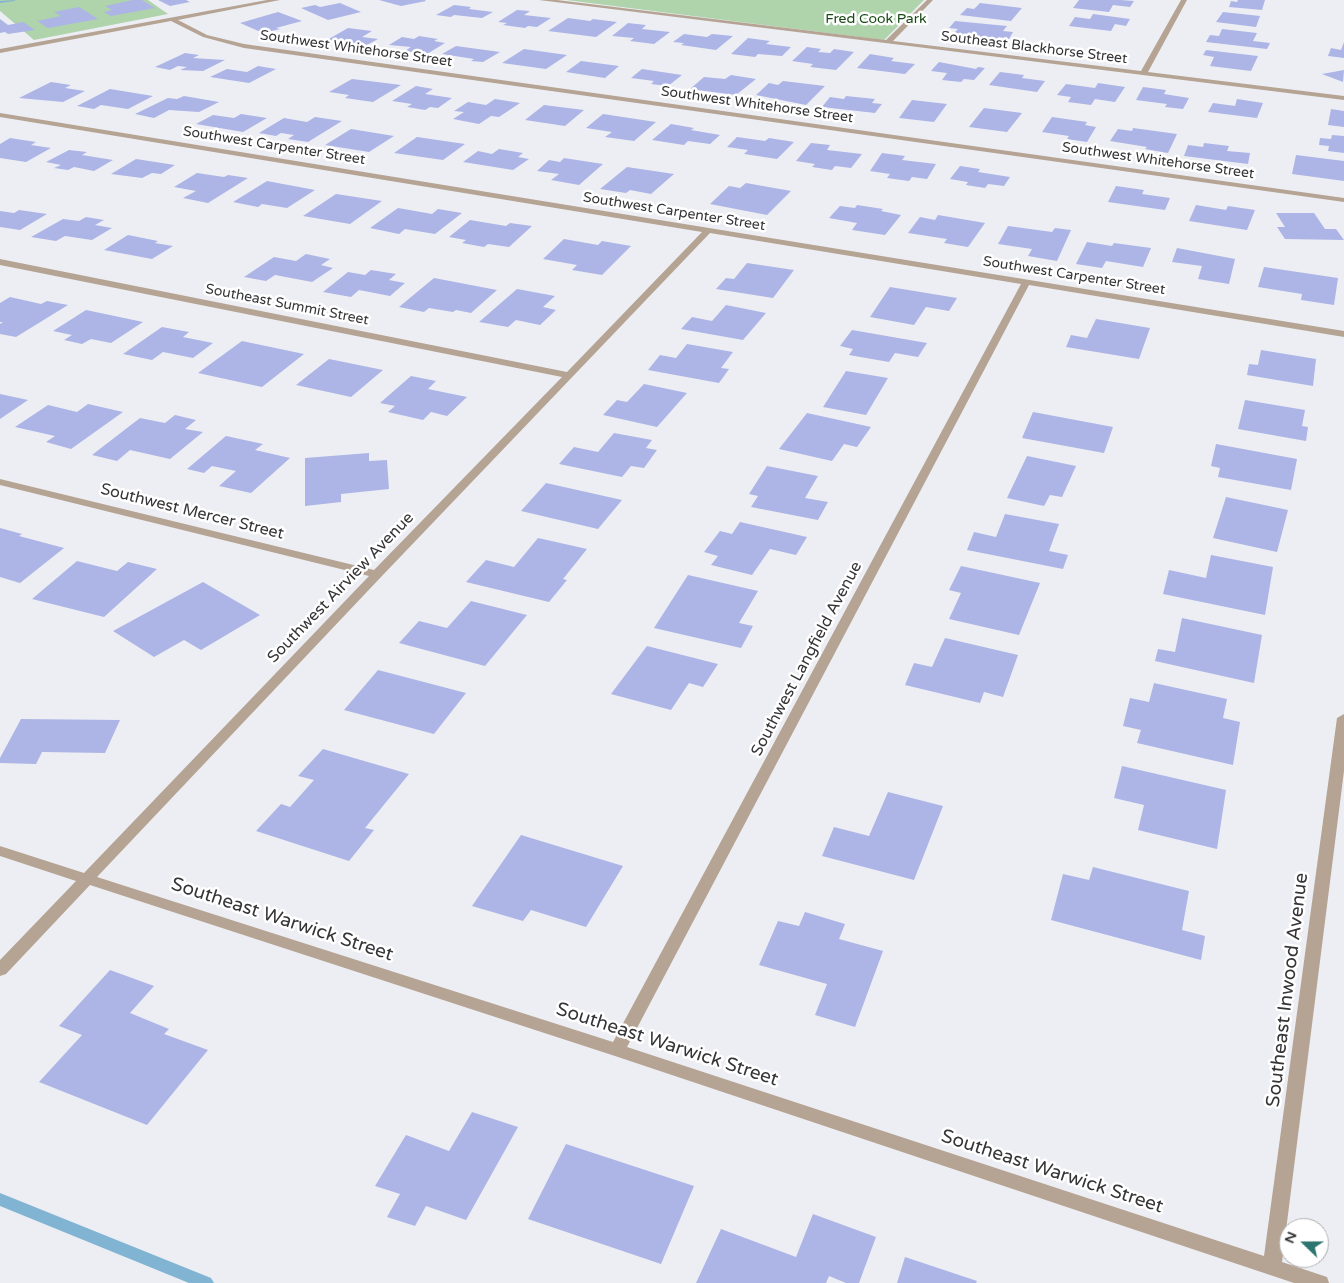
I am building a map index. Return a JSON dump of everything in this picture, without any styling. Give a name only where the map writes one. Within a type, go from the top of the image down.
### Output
[{"type":"street","points":[[0,51],[277,0]]},
{"type":"street","name":"Southeast Blackhorse Street","points":[[542,0],[1344,98]]},
{"type":"street","points":[[888,42],[930,0]]},
{"type":"street","points":[[1144,74],[1184,0]]},
{"type":"street","name":"Southwest Whitehorse Street","points":[[171,20],[205,36],[244,46],[1344,200]]},
{"type":"street","name":"Southwest Carpenter Street","points":[[0,115],[1344,334]]},
{"type":"street","name":"Southwest Airview Avenue","points":[[0,970],[377,574],[708,231]]},
{"type":"street","name":"Southeast Summit Street","points":[[0,262],[569,375]]},
{"type":"street","name":"Southwest Langfield Avenue","points":[[618,1050],[1026,283]]},
{"type":"street","name":"Southwest Mercer Street","points":[[0,482],[377,574]]},
{"type":"street","name":"Southeast Inwood Avenue","points":[[1272,1267],[1344,718]]},
{"type":"street","name":"Southeast Warwick Street","points":[[0,851],[618,1050],[1320,1283]]},
{"type":"green space","points":[[0,0],[148,0],[168,14],[34,40],[0,11]]},
{"type":"green space","name":"Fred Cook Park","points":[[566,0],[924,0],[884,40]]},
{"type":"building","points":[[142,0],[155,8],[111,16],[104,12],[112,10],[105,6]]},
{"type":"building","points":[[158,0],[186,0],[190,2],[170,6]]},
{"type":"building","points":[[379,0],[425,0],[426,1],[401,6]]},
{"type":"building","points":[[1079,0],[1134,1],[1130,7],[1113,5],[1109,12],[1073,8]]},
{"type":"building","points":[[1238,0],[1265,0],[1262,10],[1229,7],[1231,1],[1237,2]]},
{"type":"building","points":[[340,3],[361,12],[328,20],[301,8],[315,5],[320,7]]},
{"type":"building","points":[[980,3],[1022,8],[1011,21],[960,15],[967,8],[974,9]]},
{"type":"building","points":[[454,5],[493,12],[482,18],[436,15]]},
{"type":"building","points":[[79,7],[98,19],[48,28],[37,21],[61,16],[54,12]]},
{"type":"building","points":[[517,10],[530,11],[524,15],[551,18],[537,27],[528,26],[525,28],[503,25],[507,23],[498,22]]},
{"type":"building","points":[[278,12],[302,21],[263,33],[240,23]]},
{"type":"building","points":[[1223,12],[1260,16],[1256,27],[1216,22]]},
{"type":"building","points":[[1093,14],[1130,19],[1126,26],[1115,24],[1111,31],[1069,26],[1075,17],[1090,19]]},
{"type":"building","points":[[568,18],[617,22],[596,37],[548,31]]},
{"type":"building","points":[[0,19],[8,25],[23,22],[35,30],[8,34],[5,32],[0,33]]},
{"type":"building","points":[[955,21],[1007,26],[1003,31],[1013,32],[1009,39],[999,37],[996,41],[952,35],[958,29],[949,28]]},
{"type":"building","points":[[628,23],[646,25],[642,29],[670,32],[654,44],[630,41],[634,38],[612,36]]},
{"type":"building","points":[[348,28],[372,31],[362,37],[378,39],[367,45],[327,40]]},
{"type":"building","points":[[1222,29],[1257,33],[1253,41],[1270,43],[1267,49],[1206,42],[1210,35],[1219,36]]},
{"type":"building","points":[[684,34],[707,37],[712,34],[733,36],[716,50],[673,42]]},
{"type":"building","points":[[419,36],[438,39],[434,41],[445,43],[427,54],[405,51],[411,47],[389,45],[402,37],[414,39]]},
{"type":"building","points":[[748,38],[770,41],[766,44],[791,47],[782,56],[758,54],[755,57],[731,54]]},
{"type":"building","points":[[1344,42],[1344,58],[1328,56],[1331,48],[1341,50]]},
{"type":"building","points":[[456,46],[500,52],[483,62],[442,54]]},
{"type":"building","points":[[807,47],[821,49],[818,52],[830,53],[834,49],[854,52],[836,70],[810,67],[813,64],[792,61]]},
{"type":"building","points":[[524,49],[567,55],[546,69],[502,63]]},
{"type":"building","points":[[1206,50],[1258,56],[1251,71],[1210,66],[1214,57],[1203,55]]},
{"type":"building","points":[[185,53],[199,55],[193,58],[225,60],[203,71],[180,70],[187,67],[178,66],[170,70],[155,67]]},
{"type":"building","points":[[870,54],[894,58],[891,61],[915,64],[905,74],[857,68]]},
{"type":"building","points":[[581,61],[619,66],[605,78],[566,72]]},
{"type":"building","points":[[939,62],[976,69],[978,67],[985,68],[974,80],[964,79],[961,82],[942,80],[947,73],[931,71]]},
{"type":"building","points":[[258,66],[276,69],[249,83],[210,77],[227,69],[247,72]]},
{"type":"building","points":[[642,69],[682,75],[668,86],[651,84],[654,81],[631,78]]},
{"type":"building","points":[[1344,70],[1343,82],[1322,74]]},
{"type":"building","points":[[1000,72],[1024,75],[1022,78],[1045,81],[1037,92],[989,85]]},
{"type":"building","points":[[731,75],[756,79],[736,95],[690,89],[704,77],[725,79]]},
{"type":"building","points":[[352,79],[401,85],[373,102],[345,98],[349,95],[329,92]]},
{"type":"building","points":[[783,81],[825,86],[806,105],[756,95],[769,83],[778,85]]},
{"type":"building","points":[[51,82],[71,85],[65,88],[85,91],[63,102],[19,98]]},
{"type":"building","points":[[1098,83],[1125,87],[1115,102],[1095,99],[1091,105],[1068,102],[1071,97],[1057,95],[1066,84],[1095,88]]},
{"type":"building","points":[[416,86],[433,89],[425,94],[452,98],[438,108],[430,107],[425,110],[407,107],[412,104],[392,101]]},
{"type":"building","points":[[1143,87],[1166,90],[1164,94],[1189,98],[1183,109],[1165,107],[1167,104],[1136,100]]},
{"type":"building","points":[[110,89],[153,96],[128,109],[101,105],[94,109],[77,106]]},
{"type":"building","points":[[184,96],[219,102],[199,112],[169,110],[154,118],[135,114],[168,98],[177,99]]},
{"type":"building","points":[[846,96],[875,99],[872,103],[882,104],[875,113],[822,107],[830,97],[844,99]]},
{"type":"building","points":[[495,99],[520,103],[499,117],[491,116],[479,124],[453,119],[464,112],[454,111],[468,102],[486,105]]},
{"type":"building","points":[[1237,99],[1263,103],[1257,118],[1208,112],[1213,103],[1235,106]]},
{"type":"building","points":[[912,100],[947,104],[934,122],[899,118]]},
{"type":"building","points":[[544,105],[584,110],[565,126],[525,120]]},
{"type":"building","points":[[984,108],[1022,113],[1007,132],[969,127]]},
{"type":"building","points":[[1331,109],[1344,111],[1344,127],[1328,125]]},
{"type":"building","points":[[241,114],[267,118],[243,132],[196,124],[213,115],[234,118]]},
{"type":"building","points":[[603,114],[656,122],[634,141],[605,137],[612,132],[586,128]]},
{"type":"building","points":[[315,117],[342,121],[308,142],[288,139],[294,135],[281,133],[276,136],[259,133],[284,118],[307,122]]},
{"type":"building","points":[[1052,117],[1087,122],[1085,125],[1096,127],[1087,142],[1067,139],[1069,136],[1042,132]]},
{"type":"building","points":[[671,124],[720,135],[710,144],[688,141],[684,145],[652,140]]},
{"type":"building","points":[[1133,128],[1177,134],[1168,153],[1145,149],[1147,147],[1110,141],[1118,129],[1132,131]]},
{"type":"building","points":[[351,129],[394,136],[369,152],[325,145]]},
{"type":"building","points":[[1332,135],[1344,136],[1344,153],[1328,151],[1329,146],[1319,145],[1320,138],[1331,139]]},
{"type":"building","points":[[417,137],[465,144],[443,160],[394,153]]},
{"type":"building","points":[[737,137],[765,141],[769,138],[794,142],[777,159],[744,154],[748,150],[727,147]]},
{"type":"building","points":[[10,138],[36,142],[31,145],[51,148],[26,162],[0,158],[0,144]]},
{"type":"building","points":[[811,143],[830,145],[827,150],[862,154],[851,168],[835,166],[832,170],[812,167],[815,164],[796,161]]},
{"type":"building","points":[[1204,143],[1229,146],[1227,151],[1250,153],[1248,164],[1184,156],[1188,145],[1203,147]]},
{"type":"building","points":[[499,149],[523,153],[518,157],[529,159],[513,170],[463,162],[478,151],[492,154]]},
{"type":"building","points":[[69,150],[87,152],[82,155],[113,160],[94,171],[74,167],[68,170],[54,168],[61,165],[46,162]]},
{"type":"building","points":[[882,153],[905,156],[902,160],[936,164],[927,179],[912,177],[909,181],[887,178],[890,174],[870,171]]},
{"type":"building","points":[[1296,155],[1344,161],[1344,181],[1292,174]]},
{"type":"building","points":[[564,158],[603,164],[579,185],[551,180],[559,174],[537,171],[549,160],[560,162]]},
{"type":"building","points":[[136,159],[175,165],[161,174],[152,173],[142,178],[111,174]]},
{"type":"building","points":[[960,166],[980,169],[978,172],[1010,177],[1004,186],[988,184],[985,188],[966,185],[968,182],[950,179]]},
{"type":"building","points":[[627,167],[674,174],[651,194],[630,190],[626,193],[600,189]]},
{"type":"building","points":[[197,173],[248,178],[208,203],[183,198],[196,191],[174,187]]},
{"type":"building","points":[[267,181],[315,190],[287,208],[262,204],[258,207],[233,202]]},
{"type":"building","points":[[746,183],[791,191],[767,215],[710,204],[729,186],[740,188]]},
{"type":"building","points":[[1116,186],[1144,190],[1142,194],[1170,198],[1165,210],[1108,202]]},
{"type":"building","points":[[336,194],[382,201],[350,224],[303,216]]},
{"type":"building","points":[[857,205],[883,209],[881,211],[901,215],[885,235],[852,230],[857,223],[829,218],[840,206],[855,208]]},
{"type":"building","points":[[1196,205],[1226,210],[1228,206],[1255,210],[1247,230],[1189,221]]},
{"type":"building","points":[[398,208],[432,214],[438,209],[462,213],[435,234],[405,229],[399,234],[370,228]]},
{"type":"building","points":[[19,210],[47,214],[20,230],[0,227],[0,211],[14,213]]},
{"type":"building","points":[[1276,213],[1314,213],[1325,229],[1336,229],[1344,240],[1285,239],[1277,227],[1285,227]]},
{"type":"building","points":[[938,215],[985,223],[968,247],[944,243],[947,239],[908,233],[920,217],[935,220]]},
{"type":"building","points":[[86,217],[104,220],[95,225],[112,228],[92,240],[65,236],[56,241],[31,237],[63,219],[79,221]]},
{"type":"building","points":[[470,220],[506,226],[510,223],[532,226],[509,247],[488,244],[484,247],[462,243],[466,240],[449,237]]},
{"type":"building","points":[[1008,226],[1052,232],[1055,228],[1071,230],[1057,261],[1028,256],[1032,249],[998,244]]},
{"type":"building","points":[[128,235],[173,246],[152,259],[104,250]]},
{"type":"building","points":[[564,239],[598,245],[602,241],[631,246],[602,275],[572,270],[577,265],[543,259]]},
{"type":"building","points":[[1087,242],[1112,246],[1114,243],[1151,248],[1143,267],[1106,261],[1102,268],[1076,264]]},
{"type":"building","points":[[1177,248],[1235,259],[1229,284],[1198,279],[1202,266],[1172,262]]},
{"type":"building","points":[[306,254],[330,259],[321,265],[333,268],[312,282],[275,275],[266,281],[244,277],[274,257],[296,261]]},
{"type":"building","points":[[747,263],[794,270],[773,298],[716,289],[726,278],[734,279]]},
{"type":"building","points":[[1264,267],[1338,278],[1334,305],[1301,300],[1302,294],[1258,287]]},
{"type":"building","points":[[371,270],[396,274],[389,280],[405,283],[390,296],[359,290],[351,297],[323,292],[348,272],[365,275]]},
{"type":"building","points":[[434,278],[497,290],[471,313],[429,308],[424,312],[399,307]]},
{"type":"building","points":[[890,287],[957,298],[949,311],[926,307],[914,325],[870,317]]},
{"type":"building","points":[[517,289],[555,296],[543,307],[556,310],[540,325],[516,320],[508,327],[479,322]]},
{"type":"building","points":[[10,297],[41,304],[47,301],[68,305],[16,337],[0,334],[0,324],[3,322],[0,322],[0,303]]},
{"type":"building","points":[[726,305],[766,313],[743,340],[681,329],[692,317],[712,321]]},
{"type":"building","points":[[86,310],[143,322],[111,343],[91,339],[82,344],[64,340],[72,335],[53,331]]},
{"type":"building","points":[[1096,319],[1150,328],[1139,359],[1066,347],[1071,335],[1087,338]]},
{"type":"building","points":[[162,327],[189,332],[183,337],[213,343],[193,358],[163,352],[152,360],[123,354]]},
{"type":"building","points":[[852,330],[927,343],[918,357],[895,353],[889,362],[849,355],[853,349],[840,346]]},
{"type":"building","points":[[242,341],[304,354],[262,387],[198,373]]},
{"type":"building","points":[[687,344],[733,352],[721,368],[729,369],[719,383],[648,370],[660,355],[676,358]]},
{"type":"building","points":[[1261,350],[1316,359],[1313,386],[1247,375],[1249,364],[1258,365]]},
{"type":"building","points":[[329,359],[383,370],[351,397],[296,385]]},
{"type":"building","points":[[846,371],[888,378],[866,415],[823,407]]},
{"type":"building","points":[[411,376],[436,381],[428,389],[467,397],[447,416],[431,412],[423,420],[388,412],[395,406],[380,403]]},
{"type":"building","points":[[644,384],[687,393],[657,427],[603,415],[617,400],[627,402]]},
{"type":"building","points":[[0,394],[28,400],[0,419]]},
{"type":"building","points":[[1245,400],[1305,410],[1302,426],[1308,427],[1306,441],[1238,429]]},
{"type":"building","points":[[88,404],[123,412],[71,449],[46,442],[55,436],[15,427],[48,405],[77,412]]},
{"type":"building","points":[[1033,412],[1113,427],[1104,453],[1022,438]]},
{"type":"building","points":[[807,413],[871,427],[857,447],[844,444],[832,461],[779,449]]},
{"type":"building","points":[[175,415],[196,420],[185,429],[203,432],[170,459],[130,450],[117,461],[92,455],[140,418],[165,423]]},
{"type":"building","points":[[614,433],[652,440],[646,448],[657,450],[644,468],[631,466],[622,477],[559,464],[574,447],[598,452]]},
{"type":"building","points":[[226,436],[263,444],[255,450],[290,458],[251,493],[219,486],[236,471],[212,466],[204,473],[187,469]]},
{"type":"building","points":[[1216,444],[1297,459],[1291,490],[1218,477],[1220,468],[1211,466]]},
{"type":"building","points":[[369,453],[369,461],[387,460],[389,489],[341,494],[341,502],[305,506],[305,458]]},
{"type":"building","points":[[1027,456],[1076,466],[1062,497],[1050,495],[1044,506],[1007,498]]},
{"type":"building","points":[[767,466],[818,476],[805,498],[828,502],[818,520],[751,507],[758,496],[749,494]]},
{"type":"building","points":[[546,483],[622,500],[598,529],[521,511]]},
{"type":"building","points":[[1226,497],[1288,510],[1277,552],[1213,538]]},
{"type":"building","points":[[1005,514],[1059,524],[1049,551],[1068,555],[1063,569],[967,550],[974,532],[996,537]]},
{"type":"building","points":[[740,522],[807,537],[796,555],[770,549],[752,575],[711,565],[718,556],[704,552],[720,531],[732,534]]},
{"type":"building","points":[[0,528],[22,534],[19,536],[64,548],[20,583],[0,577]]},
{"type":"building","points":[[538,538],[587,549],[563,579],[567,580],[549,602],[466,582],[486,560],[514,567]]},
{"type":"building","points":[[1211,555],[1273,567],[1265,615],[1163,594],[1169,570],[1206,578]]},
{"type":"building","points":[[77,561],[117,571],[128,562],[157,569],[104,617],[32,599]]},
{"type":"building","points":[[961,566],[1040,583],[1019,635],[949,619],[961,593],[949,590]]},
{"type":"building","points":[[688,575],[758,591],[739,623],[753,626],[741,648],[654,628]]},
{"type":"building","points":[[203,582],[260,615],[201,650],[184,640],[154,657],[113,631]]},
{"type":"building","points":[[471,601],[527,615],[485,666],[399,643],[419,621],[447,628]]},
{"type":"building","points":[[1182,618],[1262,635],[1254,683],[1155,661],[1158,649],[1175,652]]},
{"type":"building","points":[[945,638],[1018,655],[1003,697],[984,692],[980,703],[905,685],[914,663],[932,667]]},
{"type":"building","points":[[647,646],[718,664],[703,687],[689,683],[671,710],[611,694]]},
{"type":"building","points":[[378,670],[466,693],[434,734],[344,710]]},
{"type":"building","points":[[1154,683],[1227,699],[1223,718],[1240,722],[1233,765],[1137,743],[1141,730],[1123,726],[1130,698],[1149,702]]},
{"type":"building","points":[[21,719],[120,720],[105,753],[42,752],[36,764],[0,763],[0,758]]},
{"type":"building","points":[[323,749],[409,774],[365,828],[374,830],[349,861],[256,831],[281,804],[290,807],[314,780],[298,776]]},
{"type":"building","points":[[1122,766],[1226,790],[1217,849],[1138,830],[1144,805],[1114,798]]},
{"type":"building","points":[[888,792],[943,806],[914,880],[822,856],[834,827],[869,836]]},
{"type":"building","points":[[521,835],[623,866],[586,927],[531,910],[523,921],[472,906]]},
{"type":"building","points":[[1093,867],[1189,891],[1182,930],[1205,936],[1201,960],[1051,920],[1063,874],[1089,880]]},
{"type":"building","points":[[805,912],[845,924],[839,939],[883,951],[855,1027],[815,1015],[827,984],[759,965],[778,921],[799,926]]},
{"type":"building","points":[[110,970],[154,986],[130,1013],[169,1029],[164,1034],[208,1050],[147,1125],[39,1082],[82,1035],[59,1026]]},
{"type":"building","points":[[472,1112],[518,1127],[466,1220],[426,1206],[415,1226],[387,1217],[400,1194],[375,1186],[406,1135],[449,1151]]},
{"type":"building","points":[[566,1144],[694,1186],[661,1264],[528,1219]]},
{"type":"building","points":[[813,1214],[876,1237],[859,1283],[846,1283],[829,1276],[826,1283],[696,1283],[721,1229],[796,1257]]},
{"type":"building","points":[[905,1257],[977,1281],[976,1283],[897,1283]]},
{"type":"waterway","points":[[0,2],[14,0]]},
{"type":"waterway","points":[[0,1199],[206,1283]]}]
